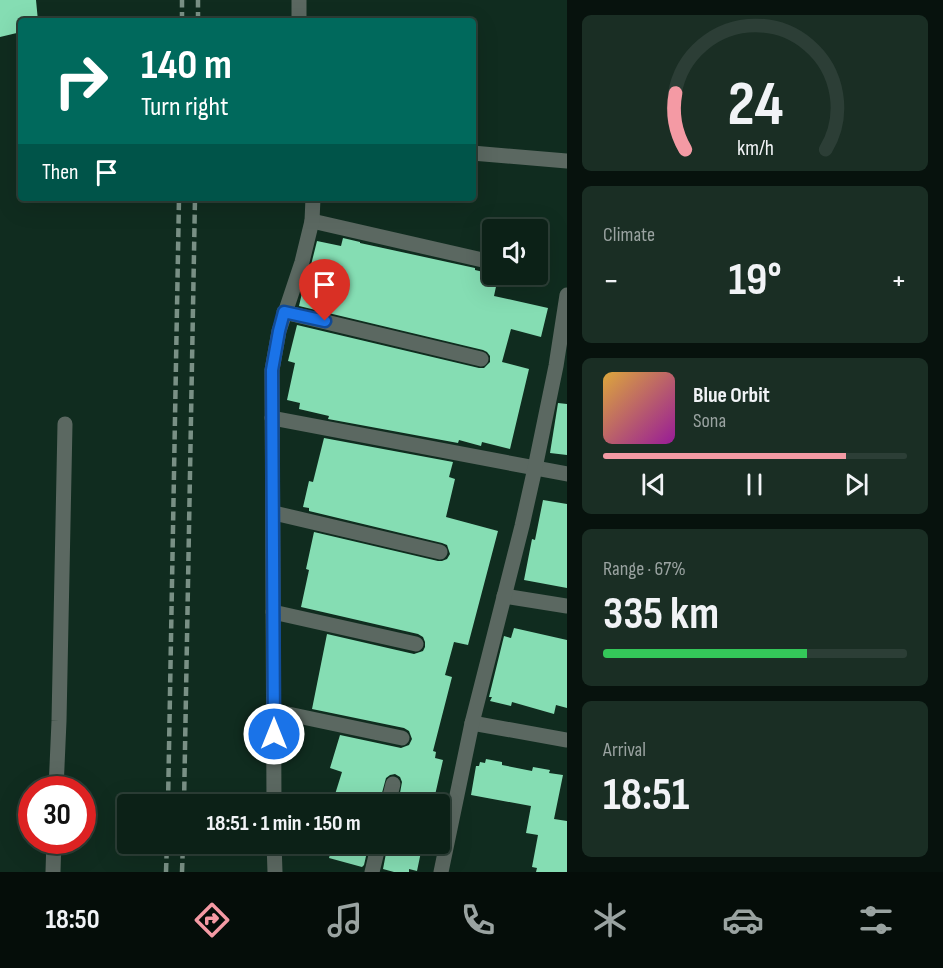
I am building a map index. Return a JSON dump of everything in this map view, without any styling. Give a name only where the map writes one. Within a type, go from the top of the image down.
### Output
[{"type":"street","points":[[299,0],[299,18]]},
{"type":"street","points":[[476,153],[567,161]]},
{"type":"street","points":[[274,794],[272,370],[284,312],[302,261],[312,221],[313,201]]},
{"type":"street","points":[[312,221],[482,260]]},
{"type":"street","points":[[441,872],[472,723],[535,468],[556,366],[567,295]]},
{"type":"street","points":[[284,312],[481,359]]},
{"type":"street","points":[[273,418],[567,474]]},
{"type":"street","points":[[57,776],[65,424]]},
{"type":"street","points":[[274,513],[440,552]]},
{"type":"street","points":[[504,596],[567,606]]},
{"type":"street","points":[[273,612],[416,644]]},
{"type":"street","points":[[274,711],[402,738]]},
{"type":"street","points":[[472,723],[567,740]]},
{"type":"street","points":[[390,794],[393,784]]},
{"type":"street","points":[[53,872],[54,854]]},
{"type":"street","points":[[274,854],[275,872]]},
{"type":"street","points":[[372,872],[376,854]]},
{"type":"building","points":[[0,0],[36,0],[38,18],[18,18],[18,33],[0,37]]},
{"type":"building","points":[[343,238],[475,268],[482,272],[482,285],[496,285],[494,296],[548,308],[541,337],[511,329],[502,362],[529,369],[510,449],[482,442],[481,446],[459,440],[458,443],[328,419],[329,416],[299,409],[300,403],[287,400],[295,363],[288,361],[297,325],[479,368],[484,368],[490,362],[490,356],[483,350],[299,306],[317,241],[341,246]]},
{"type":"building","points":[[558,403],[567,404],[567,455],[550,453]]},
{"type":"building","points":[[324,438],[453,462],[449,477],[455,479],[446,517],[498,531],[468,645],[454,642],[445,675],[452,677],[433,751],[436,752],[435,758],[443,760],[435,794],[400,794],[402,782],[395,774],[386,778],[382,794],[335,794],[342,772],[330,768],[340,735],[401,748],[409,745],[412,739],[409,731],[404,728],[312,709],[327,634],[414,654],[423,651],[425,642],[423,637],[301,607],[314,532],[438,561],[447,559],[450,554],[447,545],[309,511],[309,508],[303,507],[309,481],[313,482]]},
{"type":"building","points":[[543,500],[567,504],[567,588],[524,580]]},
{"type":"building","points":[[514,628],[567,640],[567,708],[556,705],[554,714],[512,702],[511,706],[490,701],[492,697],[489,697],[504,636],[511,638]]},
{"type":"building","points":[[486,759],[502,762],[502,765],[532,771],[533,767],[563,775],[554,819],[567,821],[567,872],[536,872],[537,868],[532,867],[538,835],[526,833],[531,806],[471,795],[476,766],[479,766],[480,762],[485,763]]},
{"type":"building","points":[[330,854],[366,854],[362,867],[329,858]]},
{"type":"building","points":[[386,854],[421,854],[417,871],[409,869],[409,872],[394,872],[383,869]]},
{"type":"railway","points":[[182,0],[182,18]]},
{"type":"railway","points":[[198,0],[198,18]]},
{"type":"railway","points":[[168,794],[179,201]]},
{"type":"railway","points":[[184,794],[195,201]]},
{"type":"railway","points":[[166,872],[167,854]]},
{"type":"railway","points":[[182,872],[183,854]]},
{"type":"route","points":[[274,734],[272,370],[284,312],[325,321]]}]
